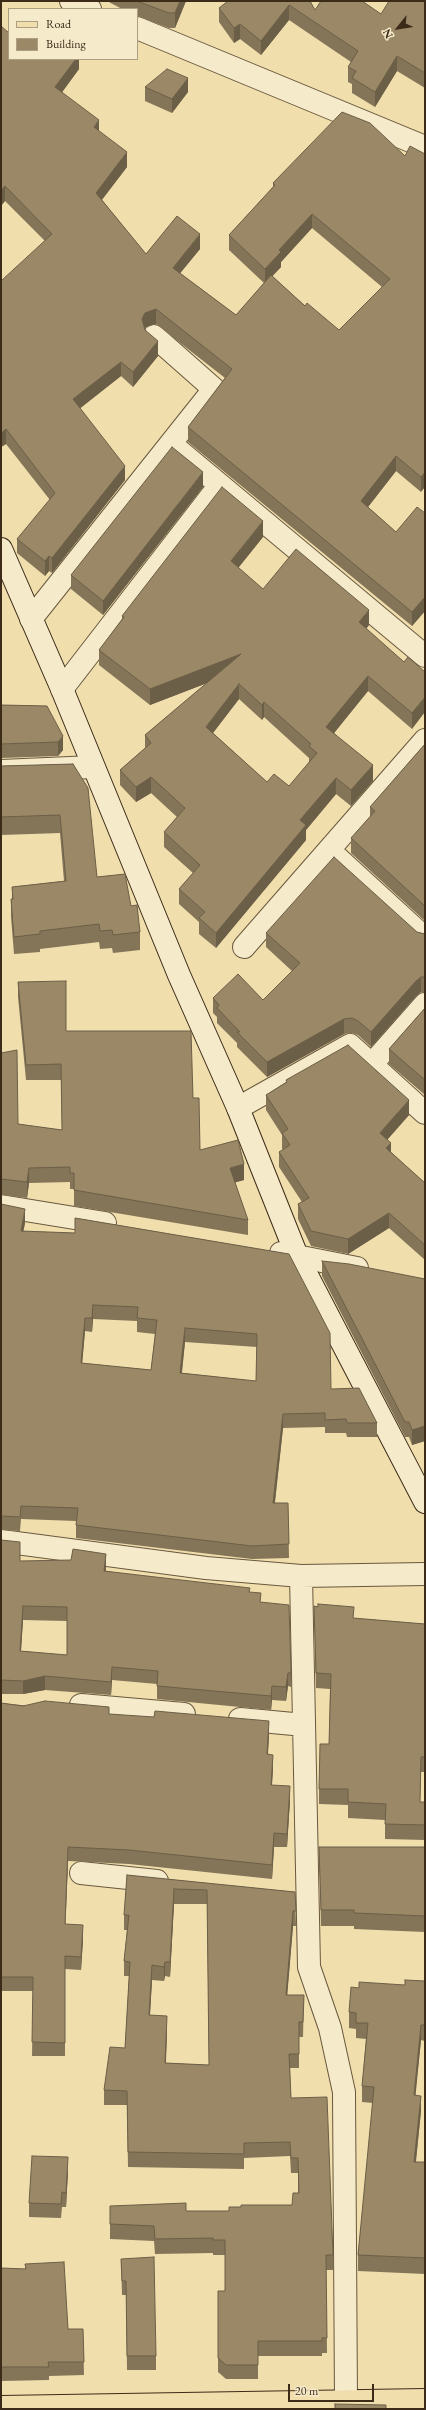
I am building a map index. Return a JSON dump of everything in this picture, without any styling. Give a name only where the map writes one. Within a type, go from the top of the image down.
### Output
[{"type":"main road","points":[[1,2407],[176,2407],[210,2402],[425,2400]]},
{"type":"street","points":[[71,1],[88,8]]},
{"type":"street","points":[[138,28],[425,147]]},
{"type":"street","points":[[31,619],[214,388],[154,336]]},
{"type":"street","points":[[171,444],[219,486],[425,656]]},
{"type":"street","points":[[62,689],[219,486]]},
{"type":"street","points":[[1,549],[62,689],[179,975],[238,1108],[297,1256],[425,1502]]},
{"type":"street","points":[[244,947],[425,740]]},
{"type":"street","points":[[1,771],[93,766]]},
{"type":"street","points":[[329,850],[425,938]]},
{"type":"street","points":[[372,1064],[425,1004]]},
{"type":"street","points":[[238,1108],[350,1045],[425,1113]]},
{"type":"street","points":[[1,1206],[128,1227]]},
{"type":"street","points":[[258,1249],[380,1273]]},
{"type":"street","points":[[1,1541],[206,1568],[301,1576],[425,1574]]},
{"type":"street","points":[[301,1576],[309,1967],[330,2028],[344,2092],[346,2400]]},
{"type":"street","points":[[60,1703],[304,1725]]},
{"type":"street","points":[[307,1850],[330,1851]]},
{"type":"street","points":[[81,1873],[175,1882]]},
{"type":"street","points":[[284,1893],[308,1895]]},
{"type":"building","points":[[137,1],[180,1],[175,13],[169,13]]},
{"type":"building","points":[[228,1],[310,1],[315,10],[321,1],[362,1],[381,14],[389,1],[425,1],[425,73],[397,56],[375,92],[352,78],[356,71],[348,67],[358,51],[289,5],[261,41],[240,24],[234,28],[219,8]]},
{"type":"building","points":[[1,26],[8,32],[8,60],[75,60],[55,87],[99,120],[94,127],[127,152],[96,193],[146,254],[177,216],[200,234],[173,268],[236,315],[271,275],[305,306],[307,303],[339,330],[390,279],[312,214],[279,250],[281,252],[265,269],[229,235],[275,185],[273,183],[342,112],[370,123],[405,156],[410,146],[425,154],[425,472],[421,477],[396,456],[361,501],[396,532],[417,507],[425,513],[425,597],[412,612],[188,427],[232,369],[156,309],[145,313],[142,319],[145,330],[158,341],[133,372],[121,362],[73,399],[125,466],[52,558],[49,556],[45,561],[17,539],[55,493],[6,429],[1,433],[1,281],[52,234],[5,186],[1,191]]},
{"type":"building","points":[[167,69],[188,78],[172,99],[145,87]]},
{"type":"building","points":[[172,447],[203,472],[103,601],[71,575]]},
{"type":"building","points":[[222,487],[263,521],[231,561],[263,589],[296,549],[369,610],[359,622],[404,662],[408,657],[425,672],[425,697],[412,713],[368,676],[326,727],[373,765],[351,790],[336,778],[300,820],[306,825],[216,933],[199,918],[205,912],[179,889],[200,865],[164,832],[185,808],[151,777],[136,787],[120,770],[151,743],[145,735],[241,654],[150,689],[99,650],[124,617],[122,616]],"holes":[[[239,684],[262,705],[264,702],[311,744],[309,746],[317,753],[289,786],[274,774],[267,782],[206,727]]]},
{"type":"building","points":[[1,705],[47,706],[63,736],[58,742],[1,744]]},
{"type":"building","points":[[425,744],[425,906],[351,838],[375,811],[370,807]]},
{"type":"building","points":[[73,764],[88,788],[97,877],[125,874],[131,906],[137,905],[140,932],[113,935],[112,930],[100,931],[99,924],[40,931],[40,934],[14,937],[11,899],[13,899],[12,887],[66,881],[60,815],[1,817],[1,766]]},
{"type":"building","points":[[334,857],[417,932],[425,934],[425,977],[421,977],[416,981],[371,1032],[352,1018],[344,1019],[267,1062],[237,1032],[240,1032],[217,1008],[219,1005],[213,998],[238,974],[263,1000],[300,963],[266,933]]},
{"type":"building","points":[[66,981],[66,1031],[191,1031],[193,1098],[199,1098],[200,1150],[238,1140],[244,1164],[230,1168],[248,1220],[74,1190],[74,1173],[70,1173],[70,1167],[29,1168],[27,1182],[1,1179],[1,1053],[17,1050],[18,1124],[62,1130],[61,1064],[26,1065],[18,982]]},
{"type":"building","points":[[425,1008],[425,1080],[389,1049]]},
{"type":"building","points":[[348,1045],[409,1100],[380,1133],[391,1143],[386,1148],[425,1183],[425,1245],[389,1213],[348,1239],[311,1231],[298,1204],[309,1198],[279,1152],[290,1145],[282,1133],[288,1129],[266,1095],[287,1082],[286,1080]]},
{"type":"building","points":[[1,1204],[25,1209],[21,1231],[75,1233],[75,1218],[289,1254],[330,1333],[331,1389],[359,1388],[377,1423],[347,1423],[346,1419],[325,1420],[325,1413],[283,1414],[273,1503],[288,1503],[289,1544],[252,1546],[76,1525],[78,1508],[21,1506],[20,1517],[1,1516]],"holes":[[[93,1305],[138,1307],[137,1318],[157,1320],[151,1370],[81,1363],[85,1318],[92,1318]],[[185,1328],[257,1334],[256,1381],[180,1373]]]},
{"type":"building","points":[[322,1261],[349,1264],[425,1279],[425,1426],[412,1430],[409,1422],[405,1422]]},
{"type":"building","points":[[1,1540],[20,1542],[20,1561],[71,1560],[73,1549],[106,1554],[104,1571],[250,1588],[249,1592],[261,1593],[260,1602],[289,1605],[291,1673],[288,1673],[286,1687],[272,1686],[271,1696],[157,1686],[158,1671],[112,1667],[111,1682],[45,1676],[23,1681],[1,1680]],"holes":[[[23,1606],[67,1607],[67,1655],[20,1651]]]},
{"type":"building","points":[[318,1604],[354,1607],[353,1618],[425,1624],[425,1757],[421,1757],[420,1802],[425,1802],[425,1825],[385,1824],[386,1804],[348,1802],[348,1789],[319,1789],[320,1744],[329,1744],[331,1674],[316,1673],[314,1606],[318,1607]]},
{"type":"building","points":[[45,1701],[109,1707],[109,1714],[154,1717],[155,1711],[269,1721],[267,1754],[273,1755],[271,1785],[290,1786],[287,1834],[274,1833],[272,1865],[129,1850],[68,1847],[65,1924],[83,1925],[81,1957],[65,1956],[65,2043],[32,2042],[33,1977],[1,1977],[1,1703],[23,1706]]},
{"type":"building","points":[[319,1847],[425,1847],[425,1916],[354,1913],[354,1910],[321,1910]]},
{"type":"building","points":[[127,1875],[295,1892],[296,1911],[293,1911],[286,1995],[304,1995],[303,2022],[299,2022],[299,2054],[289,2054],[291,2098],[327,2097],[333,2255],[326,2255],[327,2338],[322,2338],[322,2341],[258,2341],[258,2365],[226,2365],[218,2358],[218,2291],[225,2291],[225,2240],[213,2240],[213,2238],[155,2239],[154,2226],[110,2224],[110,2206],[186,2203],[186,2211],[229,2211],[229,2207],[241,2207],[241,2205],[292,2205],[293,2193],[299,2193],[298,2158],[291,2158],[290,2142],[244,2143],[244,2154],[128,2152],[127,2091],[104,2090],[110,2047],[125,2048],[130,1962],[124,1961],[129,1915],[124,1915]],"holes":[[[174,1889],[207,1890],[209,2065],[165,2063],[167,2016],[149,2015],[152,1965],[164,1967],[165,1962],[170,1962]]]},
{"type":"building","points":[[405,1980],[425,1981],[425,2025],[421,2025],[414,2095],[421,2096],[414,2162],[425,2162],[425,2258],[358,2255],[374,2087],[362,2086],[368,2023],[356,2023],[356,2013],[349,2012],[351,1987],[359,1988],[359,1982],[405,1985]]},
{"type":"building","points":[[32,2156],[68,2157],[66,2193],[62,2192],[61,2204],[29,2203]]},
{"type":"building","points":[[154,2257],[156,2356],[127,2356],[126,2281],[122,2281],[121,2259]]},
{"type":"building","points":[[64,2262],[68,2329],[83,2329],[84,2362],[48,2362],[49,2367],[1,2367],[1,2268],[26,2269],[25,2264]]},
{"type":"building","points":[[335,2404],[386,2405],[386,2409],[335,2409]]}]
